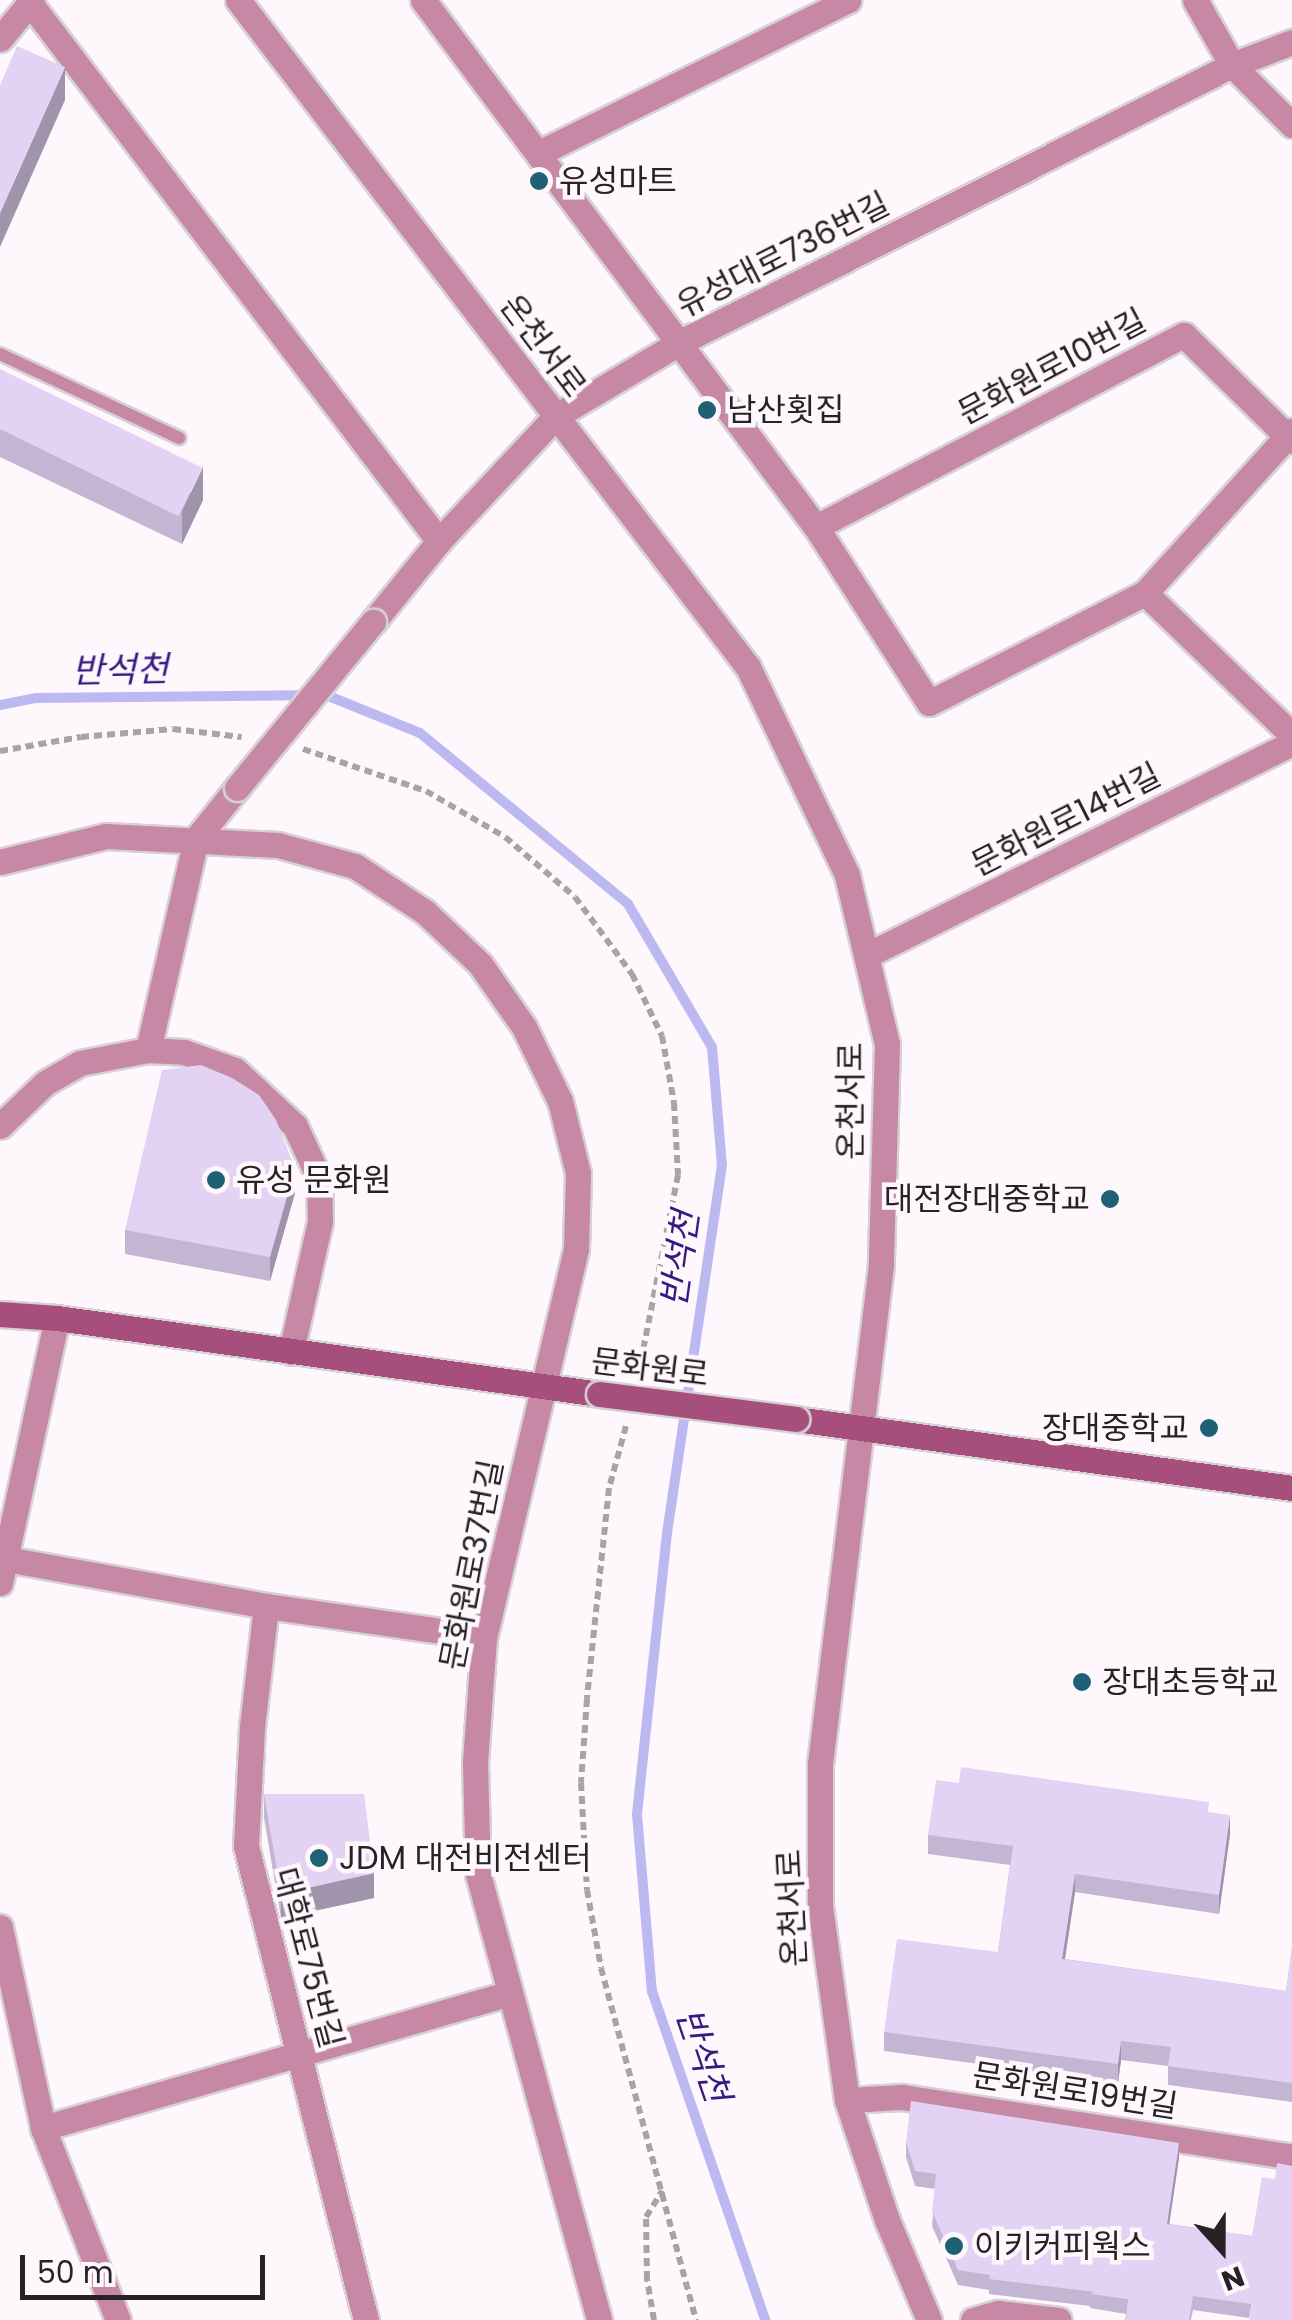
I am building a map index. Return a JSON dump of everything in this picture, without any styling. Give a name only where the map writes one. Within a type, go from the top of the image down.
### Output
[{"type":"street","name":"온천서로","points":[[238,0],[748,667],[847,875],[869,954],[887,1044],[881,1265],[820,1764],[820,1906],[847,2100],[887,2220],[929,2320]]},
{"type":"street","points":[[423,0],[816,527],[928,703],[1146,594],[1290,436]]},
{"type":"street","points":[[538,152],[848,0]]},
{"type":"street","points":[[1195,0],[1232,65],[1292,125]]},
{"type":"street","points":[[0,39],[31,2],[439,541]]},
{"type":"street","name":"유성대로736번길","points":[[196,839],[439,541],[556,416],[679,344],[1232,65],[1292,42]]},
{"type":"street","name":"문화원로10번길","points":[[816,527],[1184,335],[1290,436]]},
{"type":"street","points":[[1146,594],[1292,734]]},
{"type":"street","name":"문화원로14번길","points":[[869,954],[1292,743]]},
{"type":"street","name":"문화원로37번길","points":[[0,862],[106,836],[278,845],[355,866],[425,912],[480,964],[524,1028],[560,1100],[578,1173],[576,1249],[484,1637],[475,1763],[478,1874],[599,2320]]},
{"type":"street","points":[[148,1050],[196,839]]},
{"type":"street","points":[[0,1126],[45,1083],[80,1064],[148,1050],[184,1052],[235,1070],[294,1126],[318,1178],[320,1221],[291,1352]]},
{"type":"street","name":"문화원로","points":[[0,1314],[57,1318],[543,1388],[1292,1488]]},
{"type":"street","points":[[57,1318],[2,1566],[484,1637]]},
{"type":"street","name":"대학로75번길","points":[[266,1606],[252,1727],[246,1846],[366,2320]]},
{"type":"street","points":[[0,1926],[43,2128],[118,2320]]},
{"type":"street","points":[[43,2128],[508,1994]]},
{"type":"street","name":"문화원로19번길","points":[[847,2100],[902,2097],[1292,2157]]},
{"type":"street","points":[[974,2320],[998,2313],[1058,2320]]},
{"type":"lane","points":[[0,354],[179,438]]},
{"type":"path","points":[[654,2320],[647,2279],[646,2217],[662,2190]]},
{"type":"building","points":[[17,46],[65,67],[0,213],[0,85]]},
{"type":"building","points":[[0,369],[202,468],[179,516],[0,429]]},
{"type":"building","name":"유성 문화원","points":[[201,1065],[259,1095],[276,1120],[295,1168],[270,1257],[125,1230],[162,1070]]},
{"type":"building","points":[[961,1767],[1209,1802],[1208,1812],[1230,1815],[1219,1895],[1075,1874],[1062,1959],[1286,1991],[1292,1948],[1292,2083],[1168,2066],[1171,2047],[1121,2041],[1118,2064],[884,2032],[897,1939],[998,1952],[1013,1846],[928,1835],[936,1780],[959,1783]]},
{"type":"building","name":"JDM 대전비전센터","points":[[264,1794],[364,1794],[374,1873],[281,1894]]},
{"type":"building","points":[[911,2101],[1179,2143],[1167,2224],[1252,2236],[1262,2177],[1275,2179],[1277,2163],[1292,2166],[1292,2320],[1249,2320],[1252,2304],[1193,2296],[1189,2320],[1126,2320],[1128,2299],[989,2279],[990,2275],[958,2270],[932,2211],[936,2174],[915,2171],[906,2142]]},
{"type":"waterway","name":"반석천","points":[[0,705],[36,698],[326,695],[420,733],[628,904],[712,1047],[722,1165],[667,1533],[637,1814],[652,1991],[765,2320]]},
{"type":"place","name":"유성마트","points":[[539,181]]},
{"type":"place","name":"남산횟집","points":[[707,410]]},
{"type":"place","name":"유성 문화원","points":[[216,1180]]},
{"type":"place","name":"대전장대중학교","points":[[1110,1199]]},
{"type":"place","name":"장대중학교","points":[[1209,1428]]},
{"type":"place","name":"장대초등학교","points":[[1082,1682]]},
{"type":"place","name":"JDM 대전비전센터","points":[[319,1858]]},
{"type":"place","name":"이키커피웍스","points":[[954,2246]]}]
